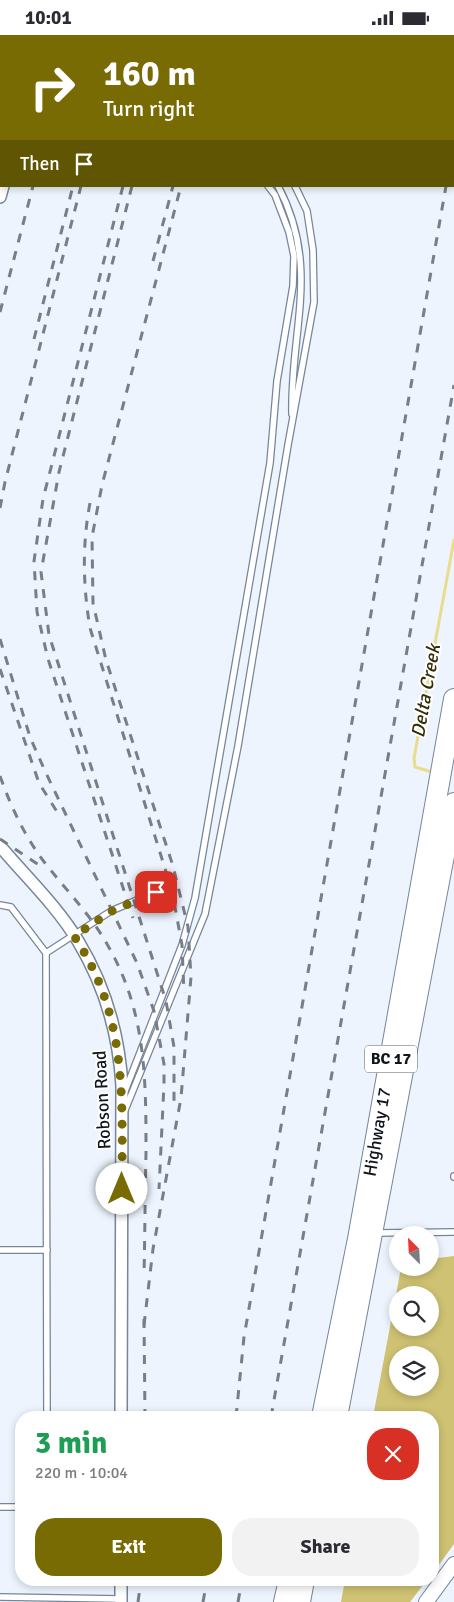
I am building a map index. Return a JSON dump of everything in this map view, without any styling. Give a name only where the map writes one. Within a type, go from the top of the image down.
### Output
[{"type":"highway","name":"Highway 17","points":[[323,1411],[358,1239],[454,699]]},
{"type":"highway","name":"Highway 17","points":[[338,1411],[374,1233],[454,803]]},
{"type":"highway","points":[[284,1602],[288,1586]]},
{"type":"highway","points":[[300,1602],[303,1586]]},
{"type":"street","name":"Robson Road","points":[[0,846],[74,936],[97,980],[108,1009],[121,1064],[121,1411]]},
{"type":"street","points":[[429,1601],[454,1564]]},
{"type":"street","points":[[121,1586],[121,1601]]},
{"type":"lane","points":[[122,1097],[182,945],[195,898],[270,463],[277,381],[293,286],[294,256],[289,232],[275,195],[269,187]]},
{"type":"lane","points":[[278,187],[298,233],[303,271],[291,381],[292,425]]},
{"type":"lane","points":[[122,1117],[205,914],[238,746],[314,302],[313,250],[307,211],[295,187]]},
{"type":"lane","points":[[46,953],[112,911],[156,892]]},
{"type":"lane","points":[[0,905],[11,907],[46,953],[47,1411]]},
{"type":"lane","points":[[374,1233],[454,1232]]},
{"type":"lane","points":[[0,1250],[47,1250]]},
{"type":"lane","points":[[0,1507],[15,1507]]},
{"type":"lane","points":[[0,1597],[121,1601]]},
{"type":"shaded area","points":[[454,1256],[454,1544],[439,1565],[439,1411],[374,1411],[389,1332],[389,1336],[439,1336],[439,1286],[398,1286],[399,1276],[439,1276],[439,1258]]},
{"type":"shaded area","points":[[344,1586],[422,1586],[410,1602],[341,1602]]},
{"type":"waterway","name":"Delta Creek","points":[[432,772],[415,767],[414,758],[454,540]]},
{"type":"railway","points":[[0,312],[33,187]]},
{"type":"railway","points":[[34,339],[73,187]]},
{"type":"railway","points":[[0,508],[81,187]]},
{"type":"railway","points":[[123,187],[43,499],[34,561],[37,612],[48,659],[133,918]]},
{"type":"railway","points":[[132,187],[59,472],[41,572],[49,635],[166,1001],[174,1047],[174,1103]]},
{"type":"railway","points":[[153,261],[173,187]]},
{"type":"railway","points":[[144,1325],[153,1249],[181,1098],[191,977],[188,927],[173,866],[106,660],[93,603],[92,537],[102,485],[181,187]]},
{"type":"railway","points":[[237,1411],[244,1337],[446,187]]},
{"type":"railway","points":[[272,1411],[454,385]]},
{"type":"railway","points":[[90,503],[84,565],[90,628],[172,891],[182,945],[184,993]]},
{"type":"railway","points":[[0,639],[30,737],[137,963],[154,1011],[164,1064],[159,1189]]},
{"type":"railway","points":[[0,669],[39,783],[59,815]]},
{"type":"railway","points":[[0,776],[14,810],[31,843],[100,933],[120,969],[130,994],[141,1045],[144,1071],[146,1153],[144,1274]]},
{"type":"railway","points":[[0,839],[45,869]]},
{"type":"railway","points":[[144,1319],[145,1411]]},
{"type":"railway","points":[[138,1602],[140,1586]]},
{"type":"railway","points":[[203,1602],[206,1586]]},
{"type":"railway","points":[[238,1602],[241,1586]]},
{"type":"route","points":[[122,1189],[122,1085],[121,1064],[116,1036],[97,980],[74,936],[112,911],[156,892]]}]
